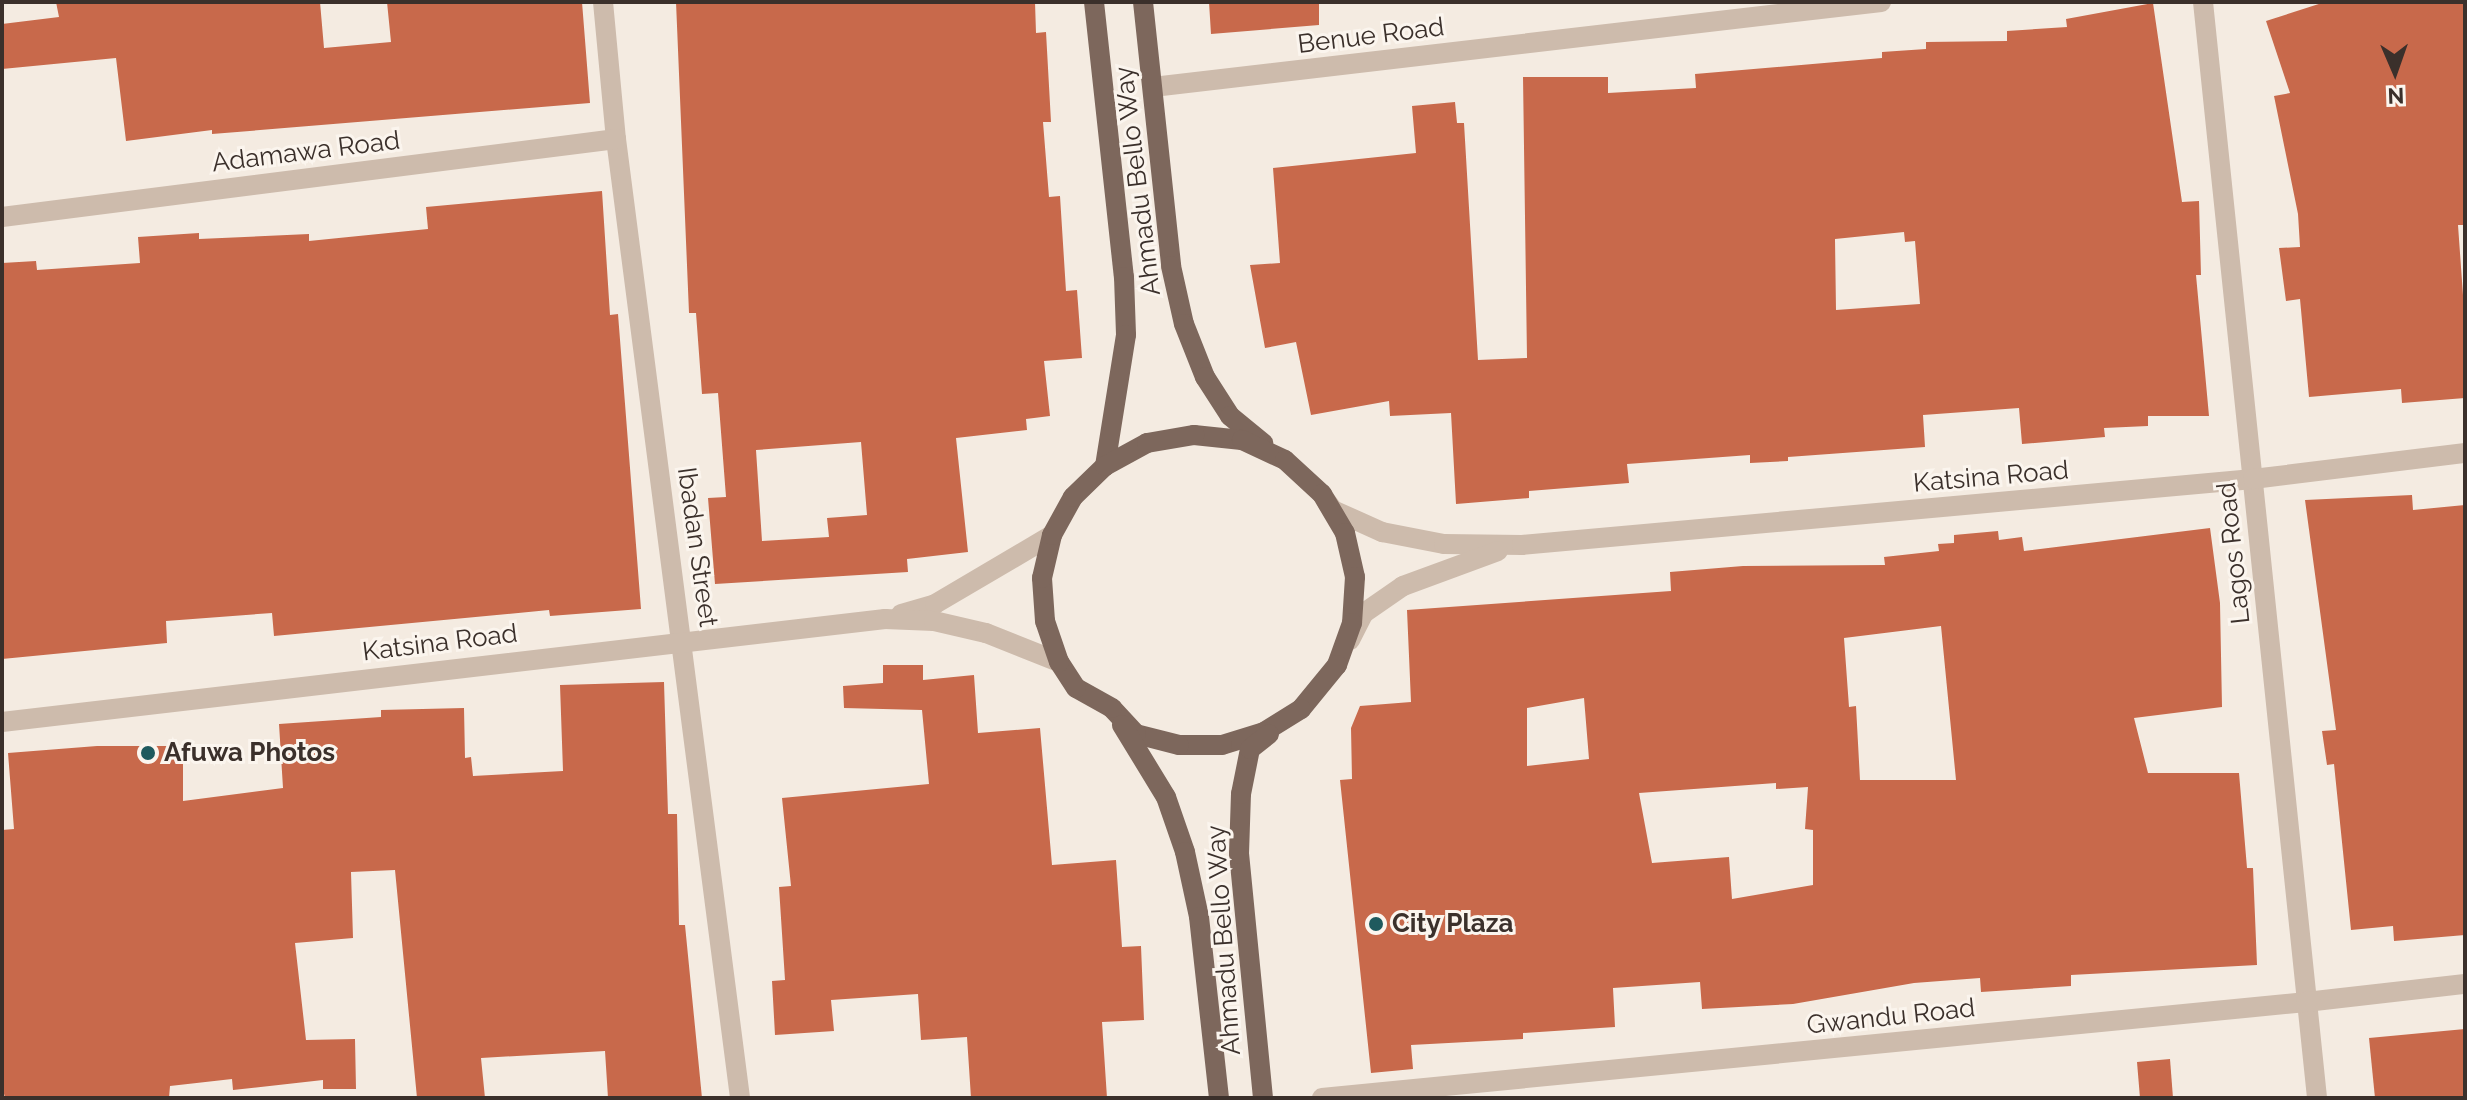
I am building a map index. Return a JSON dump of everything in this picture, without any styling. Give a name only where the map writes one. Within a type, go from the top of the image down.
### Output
[{"type":"main road","name":"Ahmadu Bello Way","points":[[1094,2],[1118,218],[1126,335],[1105,466]]},
{"type":"main road","name":"Ahmadu Bello Way","points":[[1143,2],[1171,266],[1184,324],[1205,377],[1230,416],[1285,460]]},
{"type":"main road","points":[[1194,435],[1242,440],[1285,460],[1322,494],[1345,533],[1355,577],[1352,623],[1337,665],[1301,709],[1264,732],[1222,745],[1179,745],[1136,734],[1112,708],[1076,688],[1059,662],[1045,621],[1042,578],[1052,535],[1073,497],[1105,466],[1147,443],[1194,435]]},
{"type":"main road","name":"Ahmadu Bello Way","points":[[1112,708],[1166,797],[1185,852],[1199,917],[1219,1098]]},
{"type":"main road","name":"Ahmadu Bello Way","points":[[1263,1098],[1244,926],[1239,854],[1241,794],[1250,749],[1301,709]]},
{"type":"street","name":"Ibadan Street","points":[[603,2],[616,139],[740,1098]]},
{"type":"street","name":"Benue Road","points":[[1153,87],[1881,2]]},
{"type":"street","name":"Lagos Road","points":[[2203,2],[2317,1098]]},
{"type":"street","name":"Adamawa Road","points":[[2,217],[616,139]]},
{"type":"street","name":"Katsina Road","points":[[1322,494],[1333,510],[1382,532],[1444,544],[1522,545],[2253,479],[2465,453]]},
{"type":"street","name":"Katsina Road","points":[[885,619],[935,604],[1052,535]]},
{"type":"street","name":"Katsina Road","points":[[1337,665],[1364,613],[1403,586],[1479,556],[1522,545]]},
{"type":"street","name":"Katsina Road","points":[[2,722],[683,640],[885,619],[934,621],[986,633],[1059,662]]},
{"type":"street","name":"Gwandu Road","points":[[1322,1098],[2465,984]]},
{"type":"building","points":[[56,2],[320,2],[324,48],[391,42],[387,2],[582,2],[590,103],[212,134],[212,130],[126,141],[116,58],[2,69],[2,24],[59,17]]},
{"type":"building","points":[[676,2],[1035,2],[1036,33],[1046,32],[1051,122],[1043,122],[1049,197],[1060,196],[1066,291],[1077,290],[1082,358],[1044,361],[1050,416],[1026,419],[1027,430],[956,438],[968,552],[907,559],[908,572],[715,584],[708,498],[726,497],[718,393],[702,394],[696,313],[689,313]],"holes":[[[861,442],[867,515],[827,518],[829,537],[762,541],[756,450]]]},
{"type":"building","points":[[1209,2],[1319,2],[1319,25],[1211,34]]},
{"type":"building","points":[[2325,2],[2465,2],[2465,225],[2458,225],[2465,323],[2465,398],[2402,403],[2401,389],[2309,397],[2300,299],[2286,301],[2279,248],[2300,247],[2298,214],[2274,96],[2290,93],[2266,21]]},
{"type":"building","points":[[2153,3],[2182,202],[2199,201],[2201,275],[2196,275],[2209,416],[2148,416],[2148,426],[2104,428],[2105,437],[2022,444],[2019,408],[1923,415],[1925,447],[1788,457],[1788,461],[1750,463],[1750,455],[1627,464],[1629,483],[1529,491],[1529,498],[1456,504],[1451,413],[1390,416],[1389,401],[1311,415],[1296,342],[1265,348],[1250,265],[1280,263],[1273,168],[1416,153],[1412,106],[1455,102],[1457,123],[1464,123],[1478,360],[1527,358],[1523,77],[1608,77],[1608,93],[1696,88],[1695,74],[1882,58],[1882,52],[1926,49],[1926,42],[2007,41],[2007,31],[2067,27],[2066,19]],"holes":[[[1904,232],[1905,242],[1915,241],[1920,304],[1836,310],[1835,239]]]},
{"type":"building","points":[[602,191],[610,315],[618,314],[641,609],[550,616],[549,610],[274,636],[272,613],[166,621],[167,643],[2,659],[2,263],[36,261],[37,270],[140,263],[138,237],[199,233],[199,239],[309,234],[309,241],[428,229],[426,207]]},
{"type":"building","points":[[2412,495],[2413,510],[2465,505],[2465,935],[2394,941],[2393,926],[2351,930],[2334,764],[2327,765],[2322,731],[2336,730],[2305,500]]},
{"type":"building","points":[[2210,528],[2220,603],[2222,707],[2134,718],[2148,773],[2239,773],[2247,868],[2253,868],[2257,965],[2071,975],[2071,986],[1981,992],[1980,978],[1914,983],[1793,1004],[1702,1009],[1700,982],[1613,988],[1615,1027],[1523,1033],[1523,1039],[1411,1045],[1413,1069],[1371,1073],[1340,780],[1352,779],[1351,728],[1360,706],[1411,702],[1407,610],[1671,591],[1670,572],[1743,566],[1885,565],[1884,557],[1939,551],[1938,544],[1954,543],[1954,535],[1998,531],[1999,540],[2022,537],[2024,551]],"holes":[[[1941,626],[1956,780],[1860,780],[1856,706],[1849,707],[1844,638]],[[1584,698],[1589,759],[1527,766],[1527,708]],[[1776,783],[1776,789],[1808,787],[1805,829],[1813,830],[1813,885],[1732,899],[1729,857],[1652,863],[1639,793]]]},
{"type":"building","points":[[883,665],[923,665],[923,680],[974,675],[978,733],[1040,728],[1052,865],[1116,860],[1122,947],[1141,946],[1144,1020],[1102,1022],[1107,1098],[971,1098],[967,1037],[921,1040],[918,994],[831,1000],[834,1031],[775,1035],[772,981],[785,980],[779,887],[791,886],[782,798],[929,784],[922,710],[844,708],[843,686],[883,683]]},
{"type":"building","points":[[664,682],[668,814],[677,814],[679,925],[685,925],[702,1098],[608,1098],[605,1051],[481,1058],[485,1098],[417,1098],[395,870],[351,872],[353,938],[295,943],[306,1040],[355,1039],[356,1089],[323,1089],[323,1080],[233,1090],[232,1079],[170,1086],[169,1098],[5,1098],[2,1085],[2,830],[14,829],[8,753],[97,746],[183,746],[183,801],[283,788],[279,724],[381,717],[381,710],[464,708],[465,758],[471,757],[473,776],[563,771],[560,685]]},
{"type":"building","points":[[2465,1029],[2465,1098],[2375,1098],[2369,1038]]},
{"type":"building","points":[[2170,1059],[2173,1098],[2140,1098],[2137,1062]]},
{"type":"place","name":"Afuwa Photos","points":[[148,753]]},
{"type":"place","name":"City Plaza","points":[[1376,924]]}]
